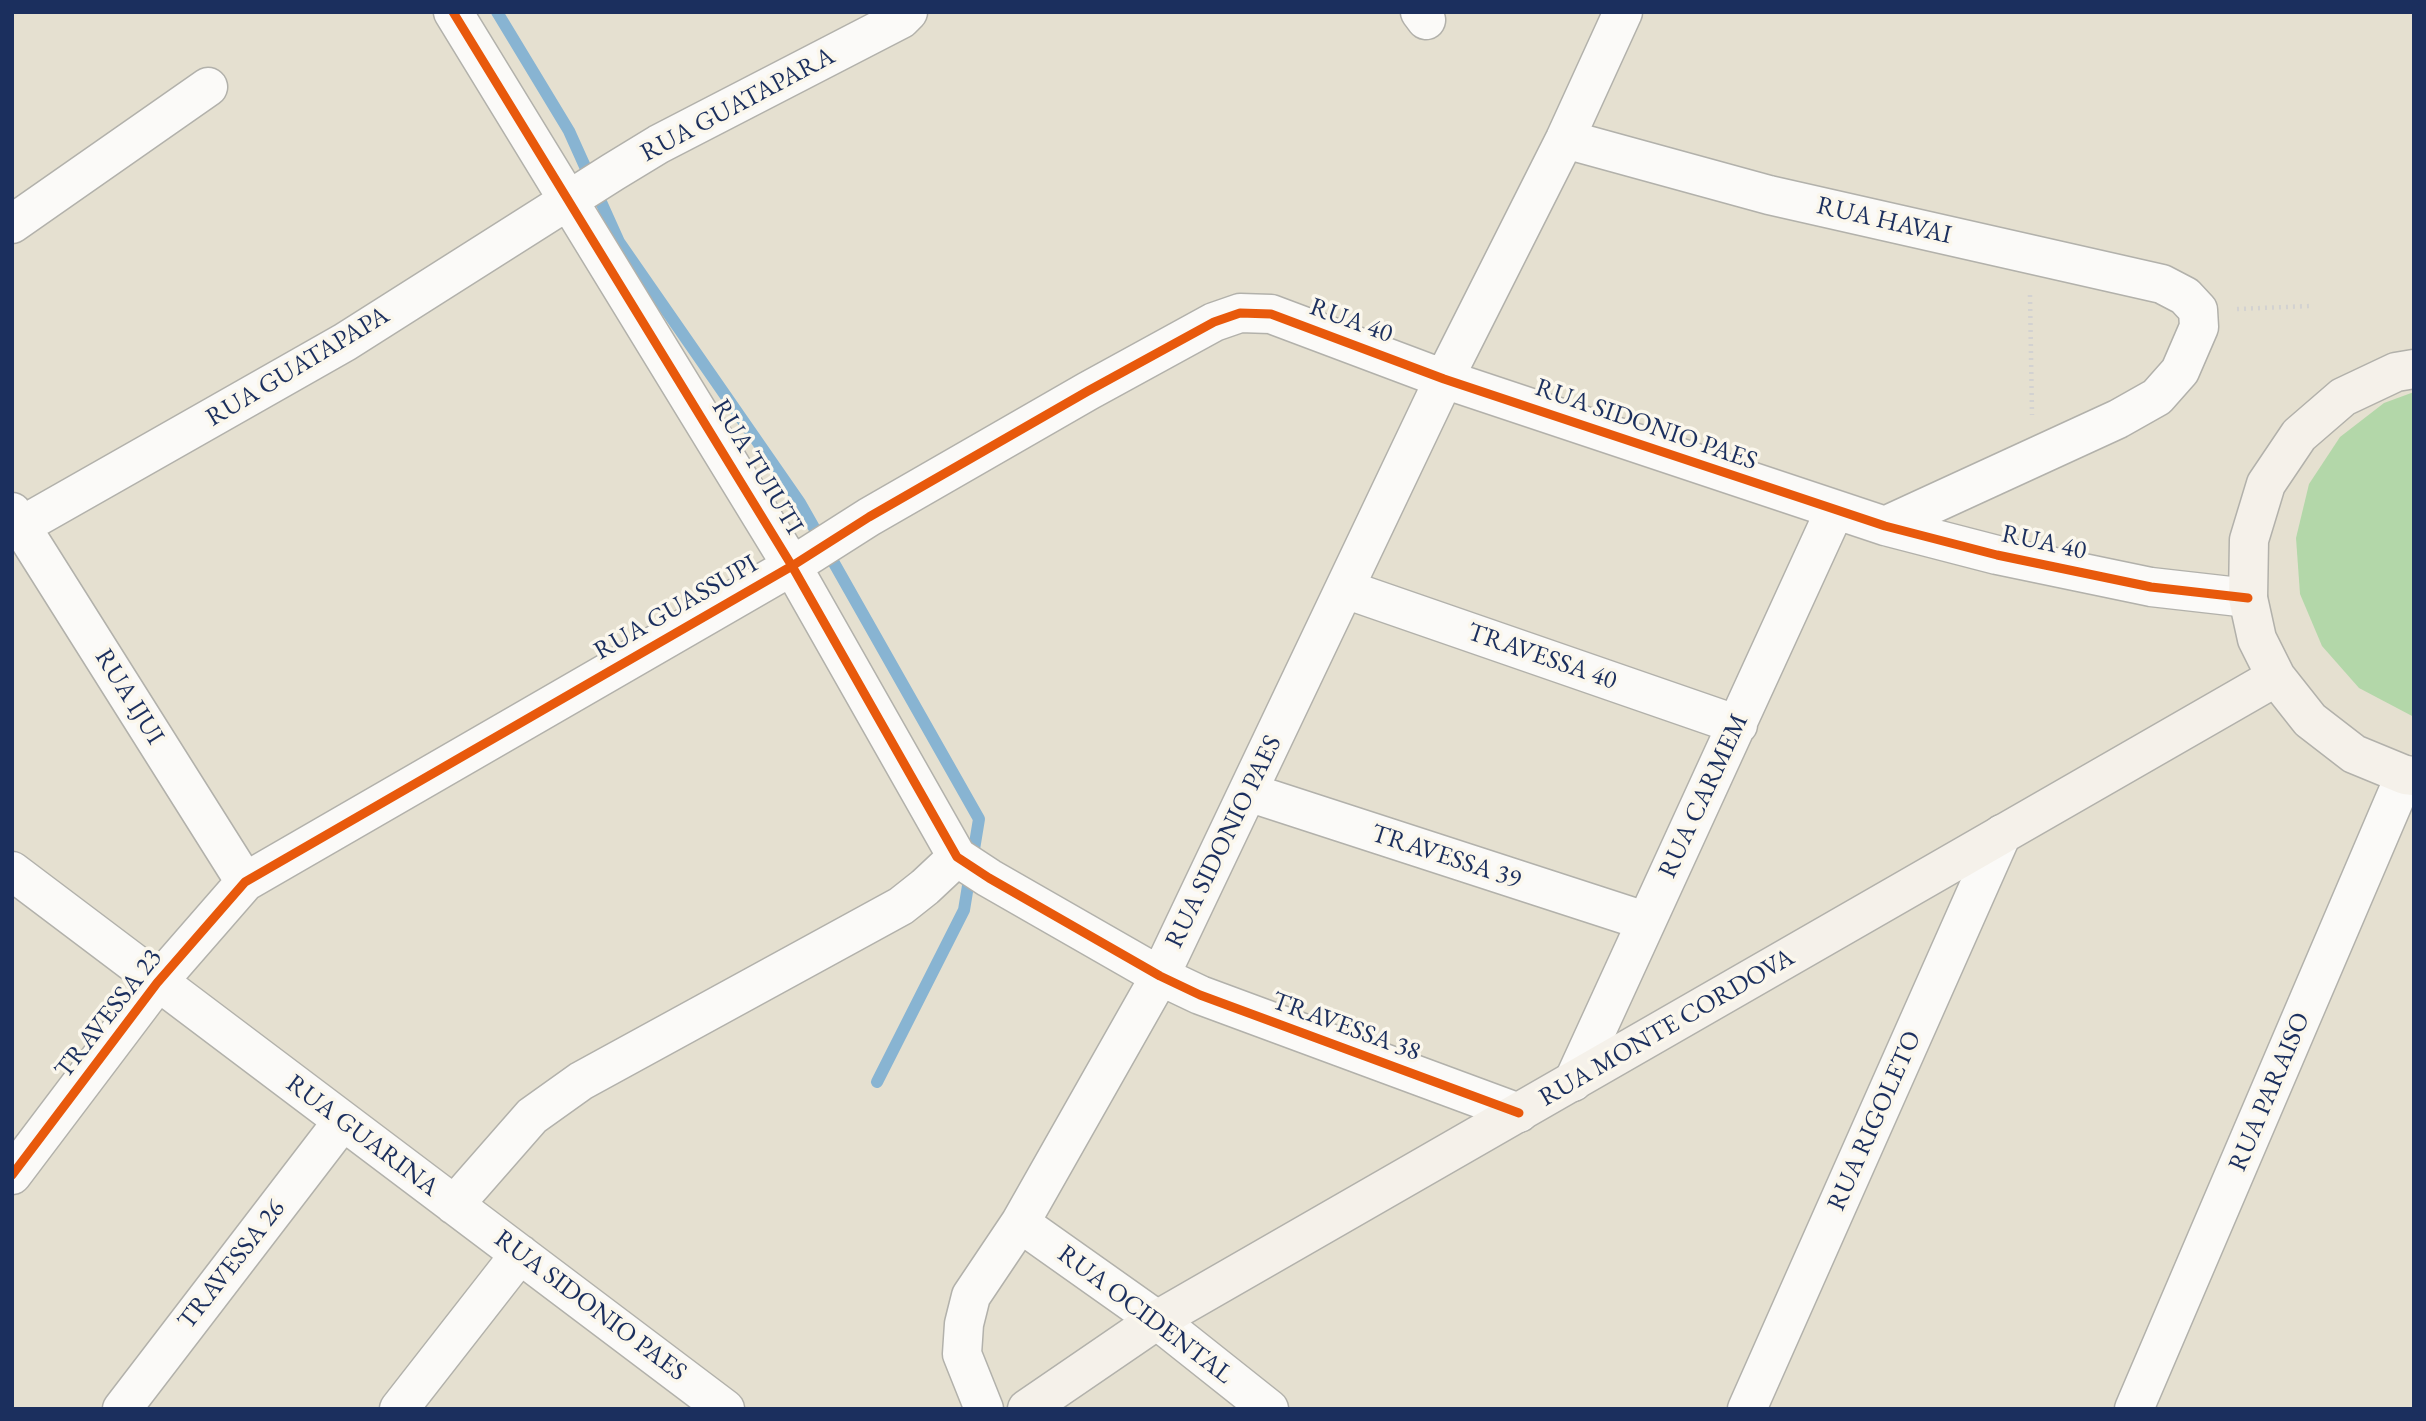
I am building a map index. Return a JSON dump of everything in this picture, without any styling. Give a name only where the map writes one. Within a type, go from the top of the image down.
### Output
[{"type":"street","name":"RUA TUIUTI","points":[[453,12],[589,187],[805,557],[971,867]]},
{"type":"street","name":"RUA GUATAPARA","points":[[589,187],[659,144],[901,19],[908,12]]},
{"type":"street","name":"RUA SIDONIO PAES","points":[[984,1409],[962,1354],[964,1324],[971,1296],[1020,1223],[1160,976],[1444,379],[1565,139],[1623,12]]},
{"type":"street","points":[[12,224],[208,87]]},
{"type":"street","name":"RUA HAVAI","points":[[1565,139],[1769,195],[2162,285],[2185,296],[2198,310]]},
{"type":"street","name":"RUA GUATAPAPA","points":[[17,519],[345,342],[589,187]]},
{"type":"street","points":[[1885,526],[2118,419],[2157,397],[2180,371],[2199,327],[2198,310]]},
{"type":"street","name":"RUA 40","points":[[1241,313],[1271,314],[1444,379]]},
{"type":"street","name":"RUA GUASSUPI","points":[[245,882],[1087,391],[1214,323],[1241,313]]},
{"type":"street","points":[[2410,775],[2354,754],[2310,720],[2276,677],[2257,639],[2248,598],[2249,540],[2266,484],[2299,435],[2343,397],[2396,372],[2414,369]]},
{"type":"street","name":"RUA SIDONIO PAES","points":[[1444,379],[1835,510]]},
{"type":"street","name":"RUA 40","points":[[1835,510],[1997,555],[2151,587],[2248,598]]},
{"type":"street","name":"RUA CARMEM","points":[[1573,1082],[1835,510]]},
{"type":"street","name":"RUA IJUI","points":[[17,519],[245,882]]},
{"type":"street","name":"TRAVESSA 40","points":[[1345,589],[1738,725]]},
{"type":"street","name":"RUA MONTE CORDOVA","points":[[1027,1409],[1157,1320],[2276,677]]},
{"type":"street","name":"RUA PARAISO","points":[[2134,1409],[2410,775]]},
{"type":"street","name":"TRAVESSA 39","points":[[1248,792],[1645,922]]},
{"type":"street","name":"RUA RIGOLETO","points":[[1747,1409],[2002,834]]},
{"type":"street","points":[[971,867],[1160,976]]},
{"type":"street","name":"RUA GUARINA","points":[[12,871],[454,1205],[532,1116],[580,1081],[971,867]]},
{"type":"street","name":"TRAVESSA 23","points":[[12,1175],[157,983],[245,882]]},
{"type":"street","name":"TRAVESSA 38","points":[[1160,976],[1200,995],[1519,1113]]},
{"type":"street","name":"TRAVESSA 26","points":[[122,1409],[342,1122]]},
{"type":"street","name":"RUA SIDONIO PAES","points":[[454,1205],[520,1254],[682,1396],[725,1409]]},
{"type":"street","name":"RUA OCIDENTAL","points":[[1020,1223],[1157,1320],[1269,1409]]},
{"type":"street","points":[[399,1409],[520,1254]]},
{"type":"path","points":[[2030,253],[2032,458]]},
{"type":"path","points":[[2198,310],[2310,306]]},
{"type":"green space","points":[[2414,392],[2414,717],[2359,688],[2322,646],[2300,594],[2296,538],[2309,484],[2340,437],[2384,403]]},
{"type":"waterway","points":[[497,12],[569,131],[619,242],[800,503],[979,819],[964,910],[877,1082]]},
{"type":"cycle path","points":[[453,12],[792,566],[957,857],[1160,976],[1200,995],[1519,1113]]},
{"type":"cycle path","points":[[12,1175],[157,983],[245,882],[792,566],[869,517],[1088,391],[1214,322],[1240,313],[1271,314],[1444,379],[1885,526],[1997,555],[2151,587],[2248,598]]}]
